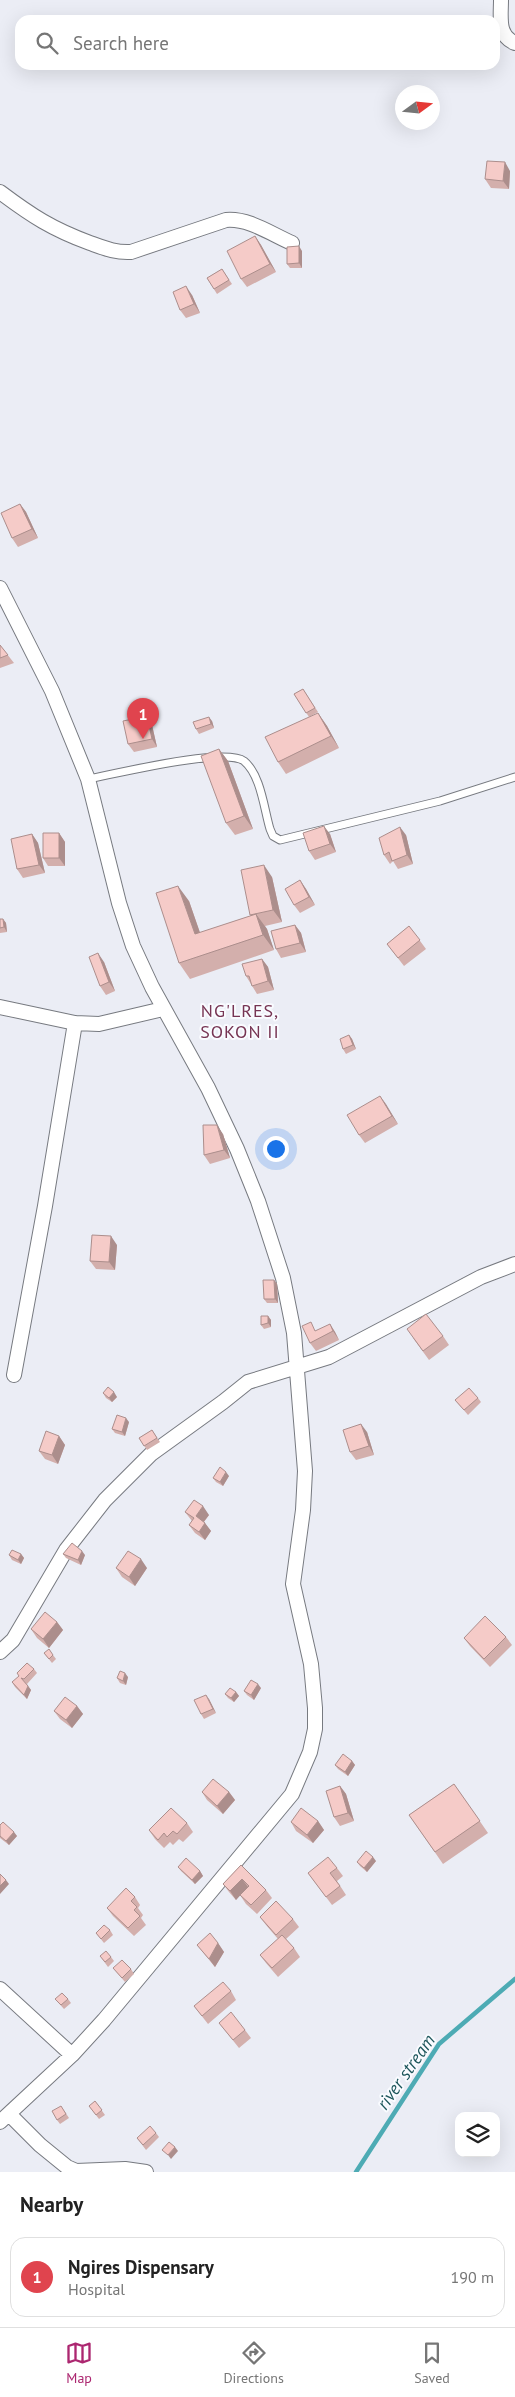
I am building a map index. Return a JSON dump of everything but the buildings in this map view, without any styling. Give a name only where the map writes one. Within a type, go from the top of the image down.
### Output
[{"type":"street","points":[[501,0],[501,24],[504,35],[507,40],[515,44]]},
{"type":"street","points":[[0,192],[48,226],[119,253],[131,252],[226,220],[235,219],[246,222],[292,244]]},
{"type":"street","points":[[0,588],[52,691],[88,779],[119,903],[130,938],[163,1009],[208,1088],[237,1149],[258,1201],[283,1278],[294,1333],[298,1368],[305,1471],[304,1510],[293,1584],[311,1664],[315,1729],[310,1752],[287,1800],[104,2020],[72,2055],[4,2118],[67,2167],[76,2171],[124,2169],[146,2172]]},
{"type":"street","points":[[0,1007],[75,1024],[98,1024],[163,1009]]},
{"type":"street","points":[[14,1375],[47,1196],[75,1024]]},
{"type":"street","points":[[0,1652],[13,1640],[66,1550],[105,1500],[141,1462],[248,1382],[329,1357],[481,1277],[515,1264]]},
{"type":"street","points":[[0,1989],[72,2055]]},
{"type":"lane","points":[[88,779],[203,758],[233,756],[243,761],[256,780],[270,829],[273,836],[280,840],[440,801],[515,777]]},
{"type":"waterway","name":"river stream","points":[[356,2172],[439,2044],[515,1979]]},
{"type":"place","name":"Ngires Dispensary","points":[[143,739]]},
{"type":"district","name":"NG'LRES, SOKON II","points":[[240,1021]]}]
